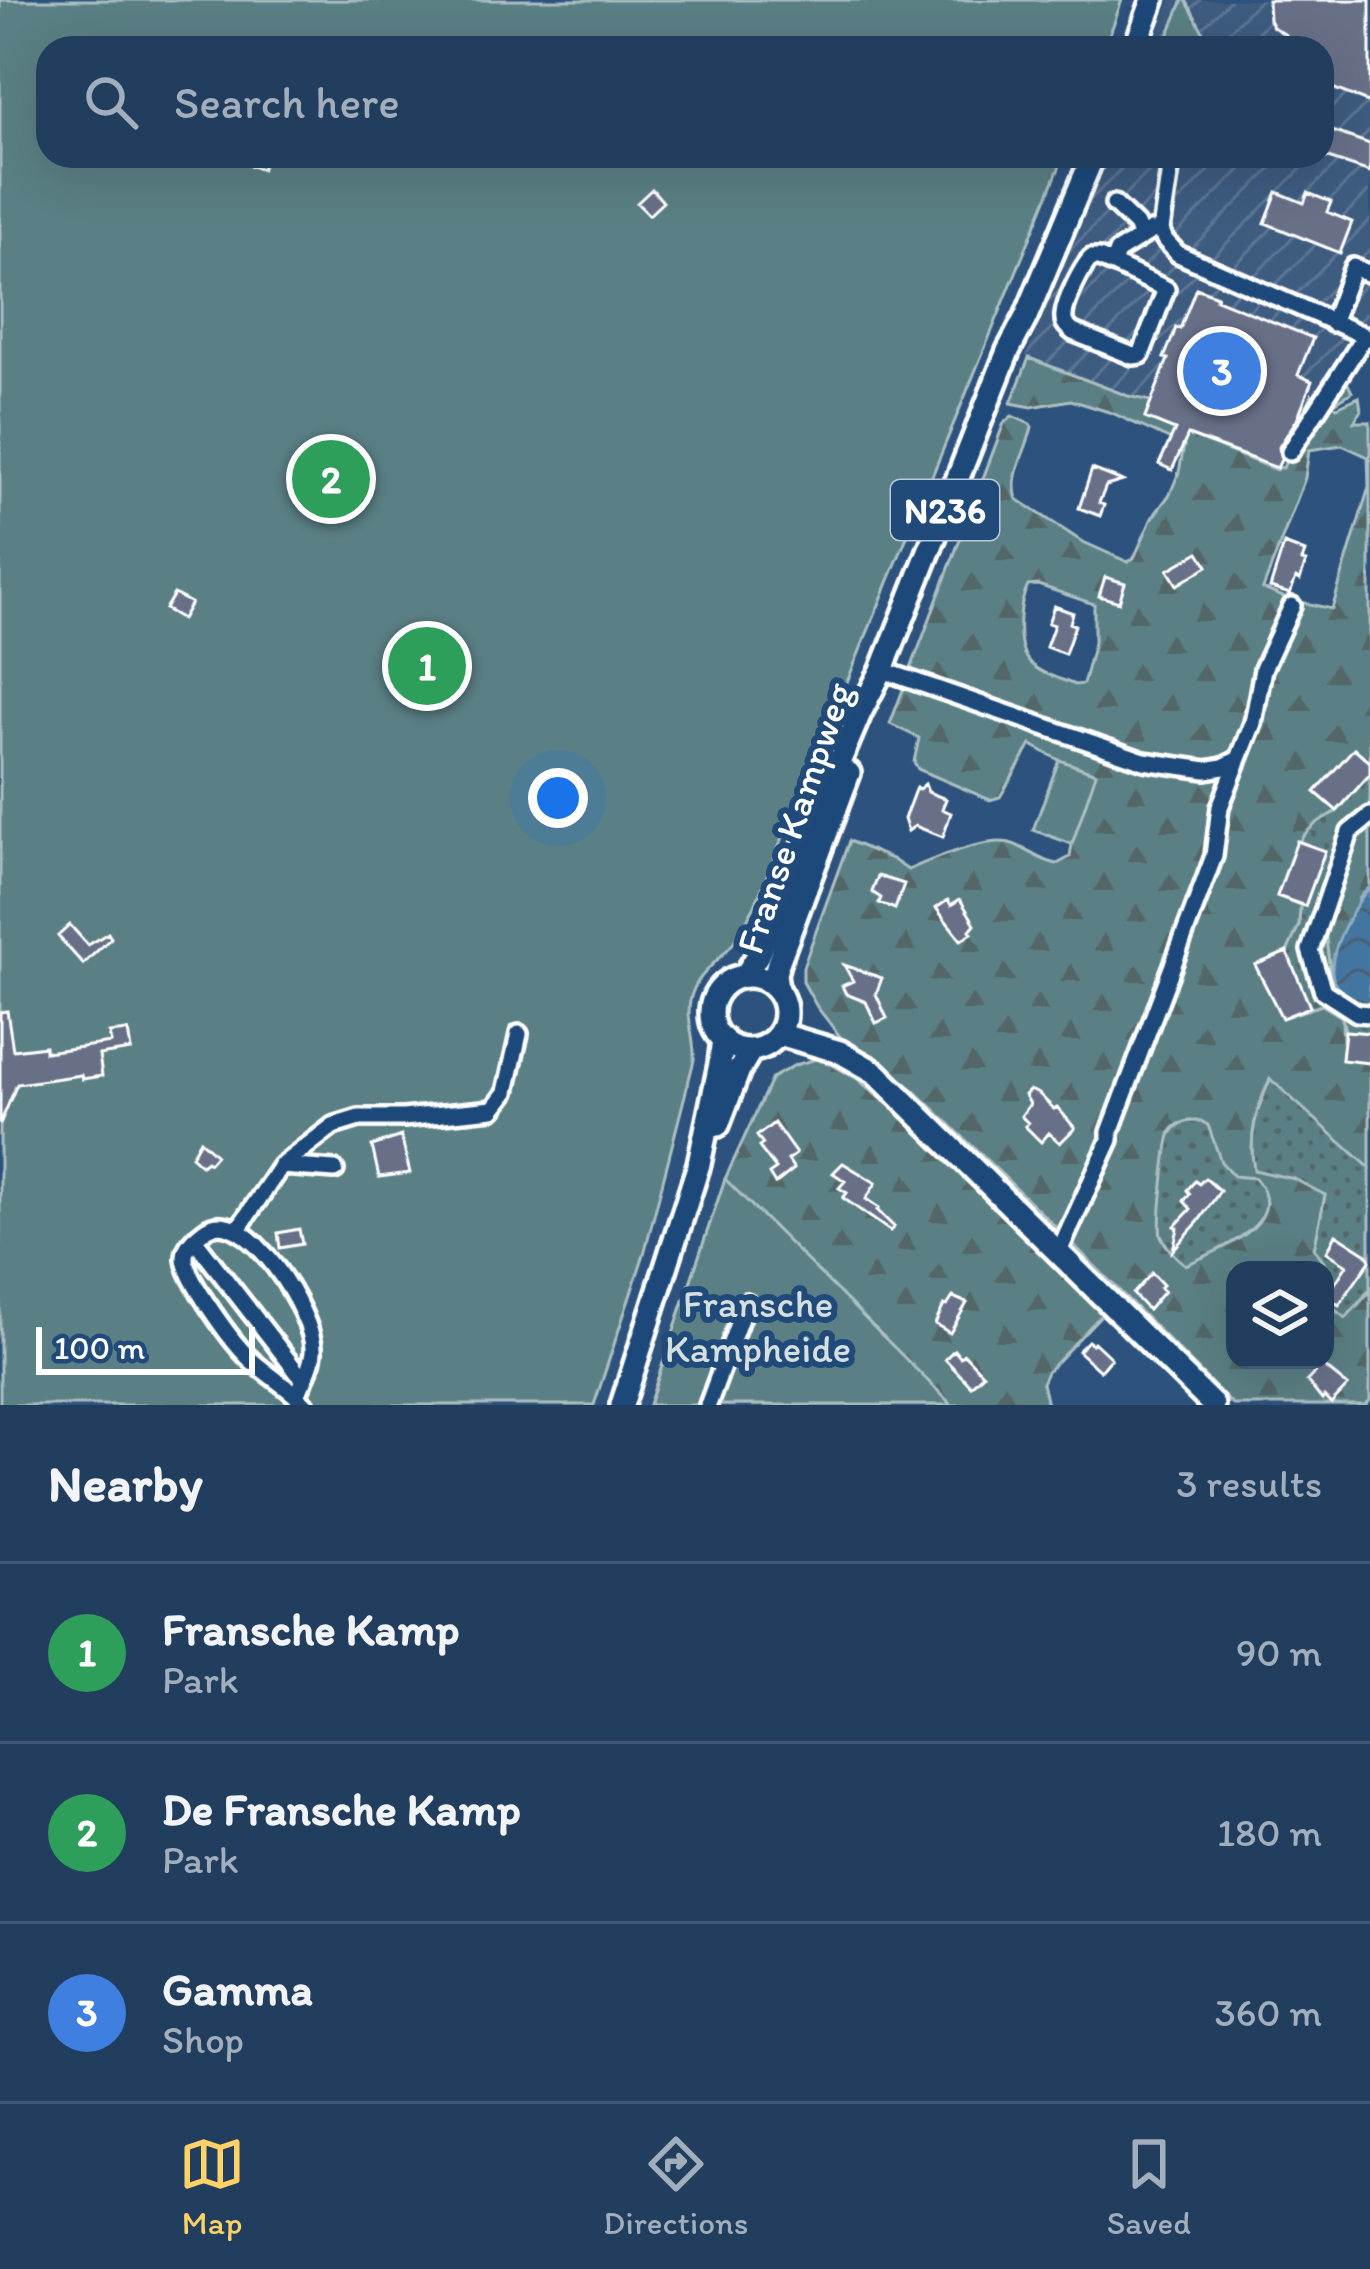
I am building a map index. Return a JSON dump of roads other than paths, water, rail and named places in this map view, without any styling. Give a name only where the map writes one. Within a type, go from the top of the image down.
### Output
[{"type":"main road","points":[[1124,36],[1138,0]]},
{"type":"main road","points":[[1140,36],[1153,0]]},
{"type":"main road","name":"Franse Kampweg","points":[[1008,351],[1017,314],[1074,168]]},
{"type":"main road","name":"Franse Kampweg","points":[[746,976],[882,670],[1008,351],[1088,168]]},
{"type":"main road","name":"Franse Kampweg","points":[[777,989],[778,963],[871,716],[882,670]]},
{"type":"main road","points":[[723,1039],[736,1048],[752,1049],[772,1042],[782,1023],[785,1007],[777,989],[760,977],[746,976]]},
{"type":"main road","name":"N236","points":[[700,1164],[723,1039],[713,1024],[713,1001],[727,982],[746,976]]},
{"type":"main road","points":[[782,1023],[827,1039],[875,1072],[1213,1405]]},
{"type":"main road","name":"N236","points":[[622,1405],[700,1164],[752,1049]]},
{"type":"street","points":[[1170,168],[1161,230],[1178,254],[1367,337],[1290,452]]},
{"type":"street","points":[[1114,204],[1136,225],[1141,237]]},
{"type":"street","points":[[1113,264],[1117,251],[1150,231],[1161,230]]},
{"type":"street","points":[[1091,258],[1113,264],[1166,289],[1141,356],[1066,326],[1063,316],[1084,265],[1091,258]]},
{"type":"street","points":[[1332,322],[1353,267],[1370,274]]},
{"type":"street","points":[[1058,1254],[1110,1140],[1214,856],[1220,807],[1252,723],[1264,669],[1292,606]]},
{"type":"street","points":[[882,670],[1144,761],[1205,770],[1237,760]]},
{"type":"street","points":[[1370,816],[1350,832],[1310,950],[1323,991],[1357,1013],[1370,1014]]},
{"type":"street","points":[[238,1229],[281,1166],[333,1126],[359,1118],[493,1109],[506,1092],[519,1034]]},
{"type":"street","points":[[281,1166],[335,1170]]},
{"type":"street","points":[[225,1223],[238,1229],[266,1255],[299,1304],[314,1353],[302,1393],[247,1357],[192,1279],[184,1262],[190,1245],[210,1225],[225,1223]]},
{"type":"street","points":[[190,1245],[302,1393]]},
{"type":"street","points":[[707,1405],[746,1302]]},
{"type":"water","points":[[1370,887],[1370,1006],[1343,993],[1332,975],[1341,934]]},
{"type":"place","name":"Gamma","points":[[1222,371]]},
{"type":"place","name":"De Fransche Kamp","points":[[331,479]]},
{"type":"place","name":"Fransche Kamp","points":[[427,666]]},
{"type":"park label","name":"Fransche Kampheide","points":[[758,1326]]}]
